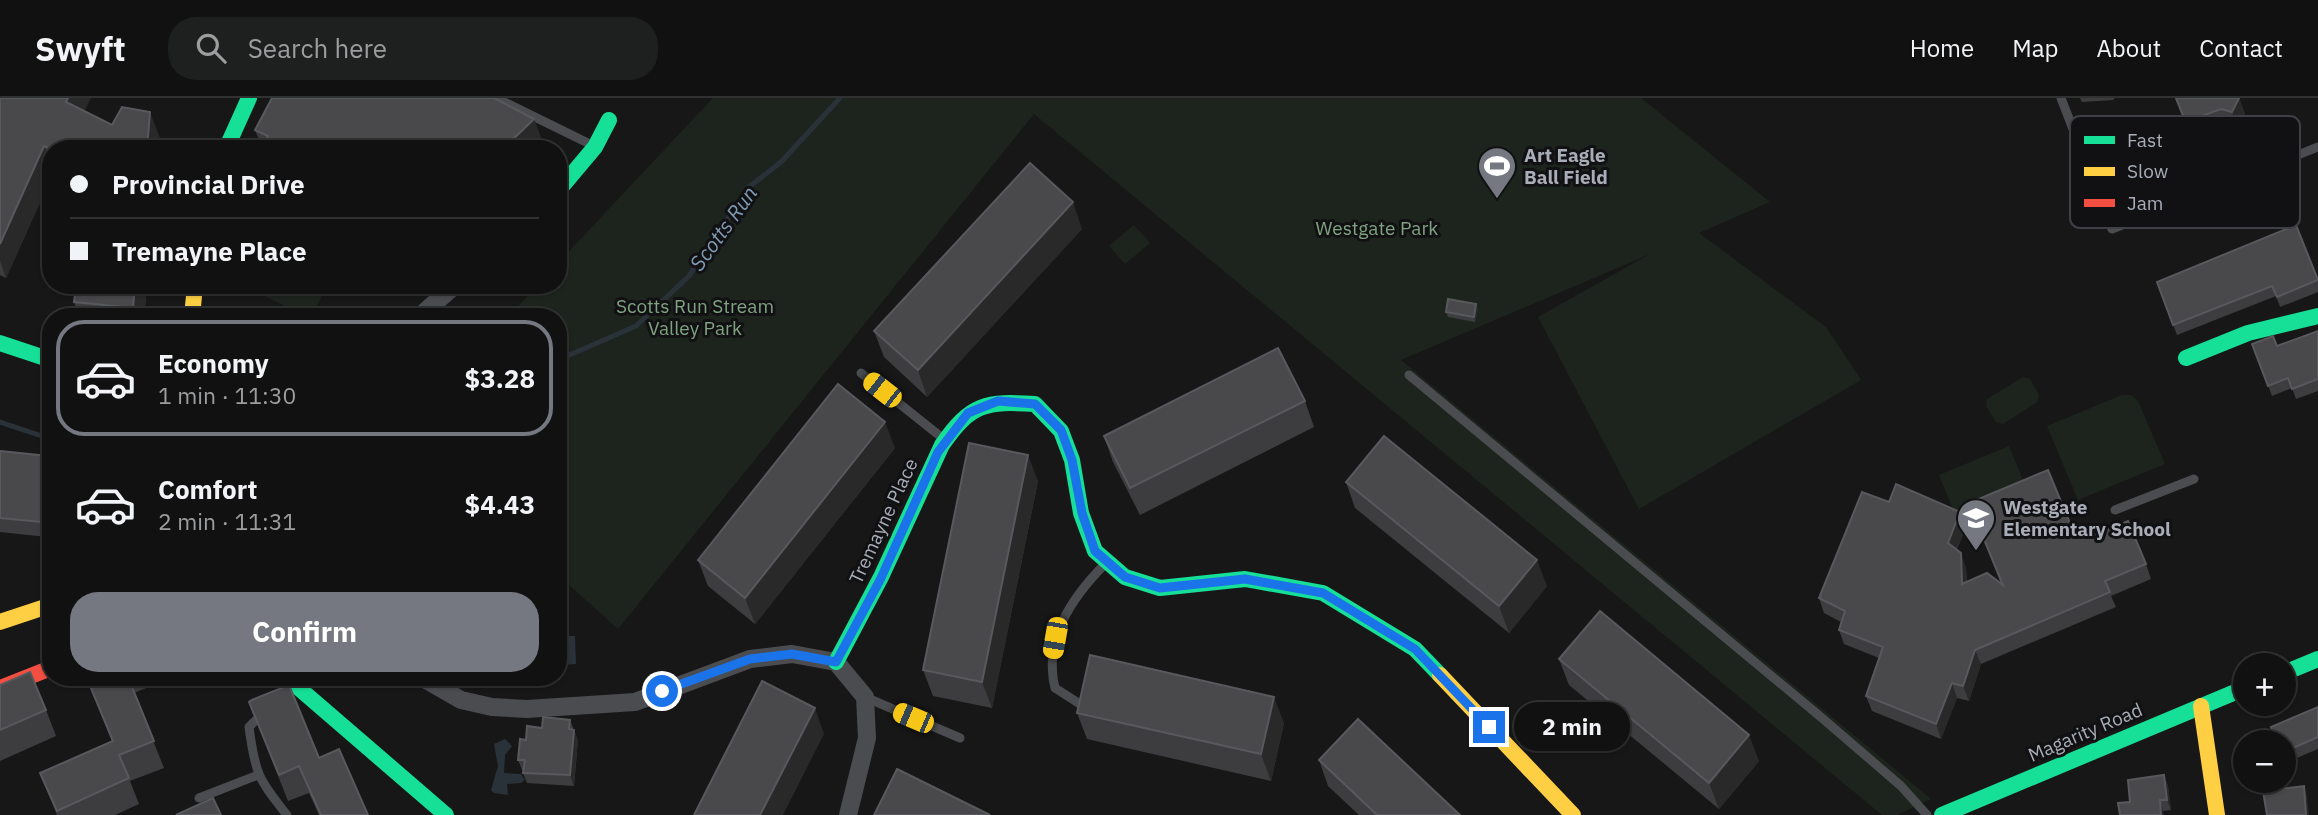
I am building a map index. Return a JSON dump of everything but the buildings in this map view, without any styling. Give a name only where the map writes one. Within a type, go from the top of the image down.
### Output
[{"type":"street","points":[[230,140],[249,98]]},
{"type":"street","points":[[567,180],[595,147],[609,120]]},
{"type":"street","points":[[429,308],[445,294]]},
{"type":"street","points":[[2186,358],[2248,333],[2318,316]]},
{"type":"street","points":[[0,343],[42,357]]},
{"type":"street","name":"Tremayne Place","points":[[836,662],[881,578],[915,500],[946,441],[968,413],[998,401],[1035,404],[1061,430],[1072,460],[1082,513],[1095,551],[1125,577],[1160,588],[1245,579],[1323,593],[1415,649],[1573,815]]},
{"type":"street","points":[[0,622],[42,608]]},
{"type":"street","points":[[437,686],[461,700],[492,707],[527,709],[635,702],[750,659],[792,654],[836,662],[866,697],[867,738],[848,815]]},
{"type":"street","points":[[2296,668],[2318,659]]},
{"type":"street","points":[[0,688],[42,672]]},
{"type":"street","points":[[290,686],[294,692],[446,815]]},
{"type":"street","name":"Magarity Road","points":[[1942,815],[2233,693]]},
{"type":"street","points":[[2201,706],[2217,815]]},
{"type":"lane","points":[[496,98],[595,147]]},
{"type":"lane","points":[[2061,98],[2070,121]]},
{"type":"lane","points":[[2300,154],[2318,147]]},
{"type":"lane","points":[[861,373],[946,441]]},
{"type":"lane","points":[[1409,374],[1901,786],[1927,815]]},
{"type":"lane","points":[[2115,510],[2194,479]]},
{"type":"lane","points":[[1080,704],[1055,688],[1050,667],[1055,638],[1075,598],[1108,562]]},
{"type":"lane","points":[[866,697],[960,738]]},
{"type":"lane","points":[[271,708],[249,727],[254,767],[287,815]]},
{"type":"lane","points":[[199,798],[258,775]]},
{"type":"green space","points":[[713,98],[1641,98],[1770,202],[1699,233],[1826,327],[1861,380],[1639,509],[1538,317],[1650,254],[1401,360],[1931,799],[1897,815],[1882,815],[1034,114],[618,629],[567,583],[567,308],[516,308],[530,294],[567,294],[567,253]]},
{"type":"green space","points":[[1134,225],[1150,243],[1125,264],[1109,246]]},
{"type":"green space","points":[[261,294],[323,294],[316,308],[289,308]]},
{"type":"green space","points":[[2023,377],[2030,379],[2039,395],[2037,402],[2003,424],[1996,422],[1986,406],[1987,399]]},
{"type":"green space","points":[[2122,395],[2131,395],[2138,401],[2165,464],[2078,500],[2047,426]]},
{"type":"green space","points":[[2009,446],[2029,495],[1959,524],[1939,475]]},
{"type":"shaded area","points":[[567,636],[575,636],[576,664],[567,664]]},
{"type":"shaded area","points":[[505,739],[512,746],[505,755],[504,773],[521,774],[525,780],[507,784],[508,795],[491,790],[498,766],[494,744]]},
{"type":"waterway","name":"Scotts Run","points":[[567,356],[636,326],[689,276],[749,187],[781,162],[840,98]]},
{"type":"waterway","name":"Scotts Run","points":[[0,422],[42,436]]},
{"type":"traffic: fast","points":[[230,140],[249,98]]},
{"type":"traffic: fast","points":[[567,180],[595,147],[609,120]]},
{"type":"traffic: fast","points":[[2186,358],[2248,333],[2318,316]]},
{"type":"traffic: fast","points":[[0,343],[42,357]]},
{"type":"traffic: fast","points":[[836,662],[881,577],[942,445],[971,413],[992,405],[1018,403],[1035,404],[1061,431],[1072,460],[1081,513],[1095,551],[1125,577],[1160,588],[1245,579],[1323,593],[1415,649],[1440,675]]},
{"type":"traffic: fast","points":[[2296,668],[2318,659]]},
{"type":"traffic: fast","points":[[296,686],[446,815]]},
{"type":"traffic: fast","points":[[1942,815],[2233,693]]},
{"type":"traffic: slow","points":[[193,308],[194,294]]},
{"type":"traffic: slow","points":[[0,622],[42,608]]},
{"type":"traffic: slow","points":[[1440,675],[1573,815]]},
{"type":"traffic: slow","points":[[2201,706],[2217,815]]},
{"type":"traffic: jam","points":[[0,688],[42,672]]},
{"type":"place","name":"Art Eagle Ball Field","points":[[1497,200]]},
{"type":"place","name":"Westgate Elementary School","points":[[1976,552]]},
{"type":"route","points":[[662,691],[750,659],[792,654],[836,662],[881,578],[938,452],[968,413],[998,401],[1035,404],[1061,430],[1072,460],[1082,513],[1095,551],[1125,577],[1160,588],[1245,579],[1323,593],[1415,649],[1489,727]]},
{"type":"park label","name":"Westgate Park","points":[[1377,228]]},
{"type":"park label","name":"Scotts Run Stream Valley Park","points":[[695,317]]}]
